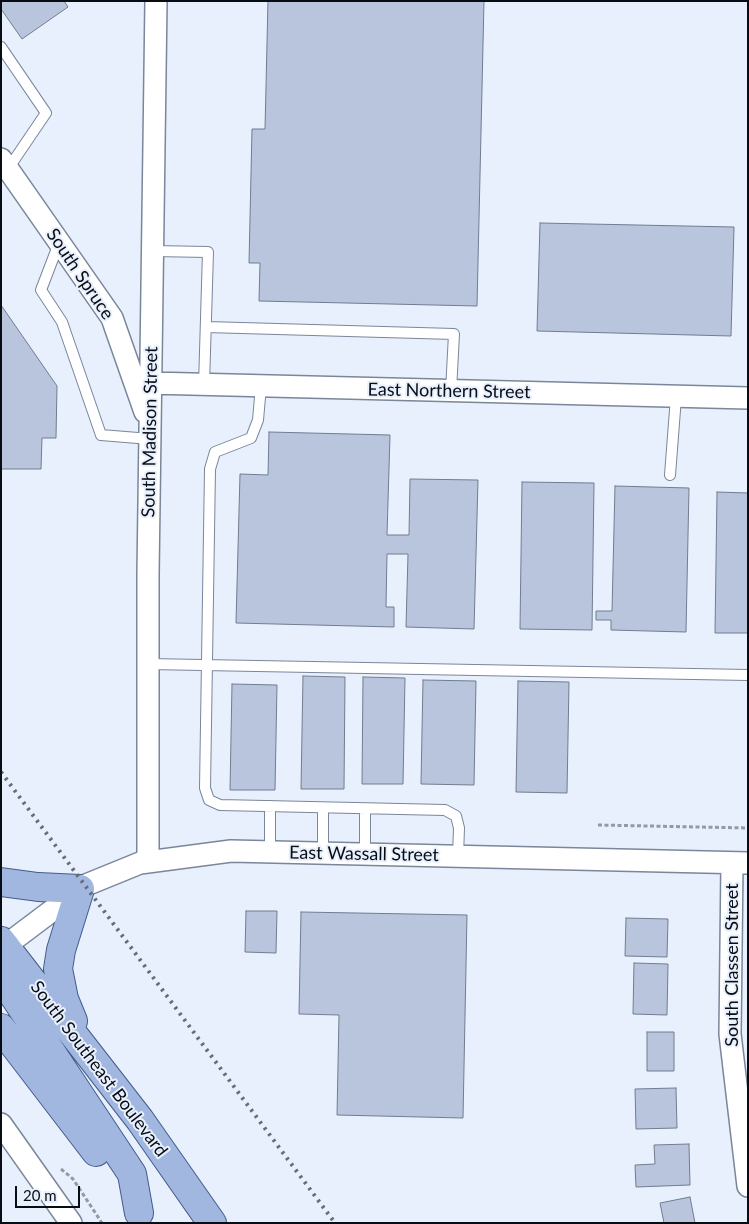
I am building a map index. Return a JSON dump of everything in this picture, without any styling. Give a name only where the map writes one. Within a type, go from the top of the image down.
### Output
[{"type":"main road","points":[[1,882],[38,887],[80,889],[61,950],[58,969],[64,999],[86,1051]]},
{"type":"main road","points":[[2,945],[4,969],[12,993],[132,1174],[142,1218]]},
{"type":"main road","name":"South Southeast Boulevard","points":[[2,945],[140,1120],[212,1223]]},
{"type":"main road","points":[[1,1028],[84,1135],[142,1218]]},
{"type":"street","name":"South Madison Street","points":[[148,862],[150,432],[156,1]]},
{"type":"street","name":"South Spruce","points":[[5,164],[112,318],[150,432]]},
{"type":"street","name":"East Northern Street","points":[[151,383],[748,398]]},
{"type":"street","name":"East Wassall Street","points":[[2,945],[86,885],[148,862],[230,851],[740,863]]},
{"type":"street","name":"South Classen Street","points":[[740,863],[730,1034],[748,1186]]},
{"type":"street","points":[[1,1124],[71,1223]]},
{"type":"lane","points":[[1,47],[46,113],[5,164]]},
{"type":"lane","points":[[59,242],[41,290],[62,322],[101,435],[150,432]]},
{"type":"lane","points":[[153,251],[208,252],[204,385]]},
{"type":"lane","points":[[206,327],[454,334],[451,391]]},
{"type":"lane","points":[[261,386],[258,420],[251,438],[215,452],[210,469],[205,788],[209,800],[220,805],[445,810],[456,816],[458,856]]},
{"type":"lane","points":[[670,476],[676,397]]},
{"type":"lane","points":[[148,664],[748,674]]},
{"type":"lane","points":[[270,806],[270,852]]},
{"type":"lane","points":[[322,853],[323,808]]},
{"type":"lane","points":[[365,809],[365,854]]},
{"type":"path","points":[[598,825],[748,828]]},
{"type":"building","points":[[1,1],[64,1],[68,7],[22,39],[1,9]]},
{"type":"building","points":[[268,1],[484,1],[477,306],[259,301],[260,263],[249,263],[252,129],[265,129]]},
{"type":"building","points":[[540,223],[734,227],[731,336],[537,331]]},
{"type":"building","points":[[1,305],[57,386],[56,438],[42,438],[41,469],[1,469]]},
{"type":"building","points":[[269,432],[390,435],[387,535],[409,535],[410,479],[478,480],[474,629],[406,627],[408,554],[387,554],[386,607],[394,607],[394,627],[236,623],[240,474],[268,475]]},
{"type":"building","points":[[522,482],[594,483],[592,630],[520,629]]},
{"type":"building","points":[[615,486],[689,488],[686,632],[611,630],[611,620],[596,620],[596,611],[612,611]]},
{"type":"building","points":[[717,492],[748,493],[748,633],[715,633]]},
{"type":"building","points":[[303,676],[345,677],[344,789],[301,789]]},
{"type":"building","points":[[363,677],[405,678],[403,784],[362,784]]},
{"type":"building","points":[[423,680],[476,681],[474,785],[421,784]]},
{"type":"building","points":[[518,681],[569,682],[567,793],[516,792]]},
{"type":"building","points":[[232,684],[277,685],[275,790],[230,790]]},
{"type":"building","points":[[246,911],[277,911],[276,953],[245,952]]},
{"type":"building","points":[[301,912],[467,915],[463,1118],[337,1115],[339,1015],[299,1014]]},
{"type":"building","points":[[626,918],[668,919],[667,957],[625,956]]},
{"type":"building","points":[[634,963],[668,964],[667,1015],[633,1014]]},
{"type":"building","points":[[647,1032],[674,1032],[674,1071],[647,1071]]},
{"type":"building","points":[[676,1088],[677,1128],[636,1129],[635,1089]]},
{"type":"building","points":[[689,1144],[690,1185],[636,1187],[635,1165],[655,1164],[654,1145]]},
{"type":"building","points":[[690,1197],[695,1223],[664,1223],[660,1203]]},
{"type":"railway","points":[[1,772],[335,1223]]}]
